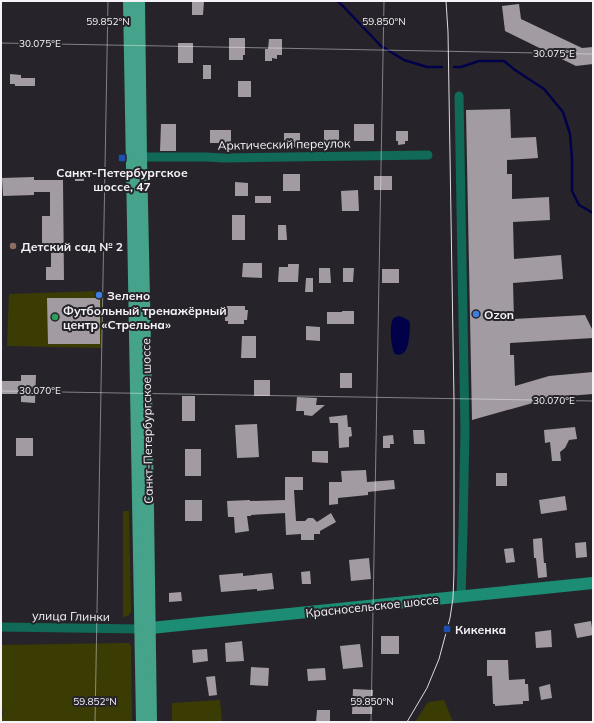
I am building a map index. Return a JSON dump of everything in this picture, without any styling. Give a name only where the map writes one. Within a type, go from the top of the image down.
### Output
[{"type":"main road","name":"Санкт-Петербургское шоссе","points":[[129,1],[145,629],[152,722]]},
{"type":"main road","name":"Санкт-Петербургское шоссе","points":[[139,1],[140,157],[147,440],[145,629],[142,722]]},
{"type":"main road","name":"Красносельское шоссе","points":[[145,629],[593,583]]},
{"type":"street","points":[[459,96],[464,430],[463,522],[460,597]]},
{"type":"street","name":"Арктический переулок","points":[[140,157],[224,158],[428,155]]},
{"type":"street","name":"улица Глинки","points":[[1,627],[145,629]]},
{"type":"shaded area","name":"Футбольный тренажёрный центр «Стрельна»","points":[[101,291],[102,348],[7,346],[9,294]]},
{"type":"shaded area","points":[[399,316],[407,319],[410,324],[408,345],[404,353],[400,355],[395,354],[391,331],[393,319]]},
{"type":"shaded area","points":[[123,511],[129,511],[131,612],[128,616],[123,617]]},
{"type":"shaded area","points":[[129,643],[131,646],[132,722],[1,722],[3,714],[1,703],[1,645]]},
{"type":"shaded area","points":[[220,700],[222,722],[172,722],[172,703]]},
{"type":"shaded area","points":[[444,700],[453,722],[415,722],[428,702]]},
{"type":"building","points":[[192,1],[204,1],[203,15],[192,15]]},
{"type":"building","points":[[519,4],[521,19],[582,48],[593,47],[593,64],[576,66],[505,31],[502,6]]},
{"type":"building","points":[[229,38],[245,38],[245,55],[243,55],[243,60],[229,60]]},
{"type":"building","points":[[269,39],[282,39],[282,55],[277,55],[277,59],[272,58],[272,61],[265,61],[265,49],[268,49]]},
{"type":"building","points":[[178,43],[193,43],[193,63],[178,63]]},
{"type":"building","points":[[203,65],[211,65],[211,79],[203,79]]},
{"type":"building","points":[[10,74],[21,75],[21,78],[35,78],[35,86],[15,86],[15,84],[10,84]]},
{"type":"building","points":[[238,81],[251,81],[251,97],[238,97]]},
{"type":"building","points":[[510,109],[511,138],[536,137],[538,158],[507,160],[507,174],[512,174],[512,199],[549,197],[550,220],[513,222],[514,259],[561,255],[563,279],[513,283],[514,319],[585,315],[593,331],[593,338],[510,343],[510,355],[514,355],[515,386],[549,376],[593,372],[593,394],[554,397],[472,420],[466,110]]},
{"type":"building","points":[[161,124],[176,124],[176,151],[160,151]]},
{"type":"building","points":[[354,124],[374,124],[374,141],[354,141]]},
{"type":"building","points":[[210,130],[231,130],[231,143],[210,143]]},
{"type":"building","points":[[324,130],[339,130],[339,143],[324,143]]},
{"type":"building","points":[[396,131],[408,131],[408,141],[405,141],[405,144],[398,145],[398,141],[396,141]]},
{"type":"building","points":[[284,133],[300,133],[300,147],[284,147]]},
{"type":"building","points":[[75,171],[83,171],[84,181],[75,181]]},
{"type":"building","points":[[283,174],[300,174],[300,191],[283,191]]},
{"type":"building","points":[[374,176],[392,176],[392,190],[374,190]]},
{"type":"building","points":[[34,177],[34,180],[63,180],[64,280],[46,280],[46,267],[51,267],[51,244],[42,244],[42,216],[50,216],[50,192],[34,192],[34,195],[3,196],[2,178]]},
{"type":"building","points":[[235,182],[248,183],[248,196],[235,196]]},
{"type":"building","points":[[358,190],[359,211],[342,211],[341,191]]},
{"type":"building","points":[[255,196],[271,196],[271,203],[255,203]]},
{"type":"building","points":[[232,215],[245,215],[245,240],[232,240]]},
{"type":"building","points":[[278,225],[286,225],[287,240],[278,240]]},
{"type":"building","points":[[243,263],[262,263],[262,278],[242,277]]},
{"type":"building","points":[[288,264],[299,264],[298,282],[278,282],[279,267],[288,267]]},
{"type":"building","points":[[319,268],[330,268],[331,283],[319,283]]},
{"type":"building","points":[[343,268],[354,268],[353,282],[343,282]]},
{"type":"building","points":[[382,269],[399,269],[399,283],[382,283]]},
{"type":"building","points":[[306,278],[313,278],[313,292],[305,292]]},
{"type":"building","points":[[47,298],[100,298],[100,344],[48,344]]},
{"type":"building","points":[[225,306],[245,306],[245,310],[248,310],[247,320],[244,320],[244,324],[228,324],[228,321],[225,321]]},
{"type":"building","points":[[354,311],[354,324],[327,324],[327,312]]},
{"type":"building","points":[[306,326],[320,327],[320,341],[306,340]]},
{"type":"building","points":[[242,336],[256,336],[256,358],[241,358]]},
{"type":"building","points":[[340,373],[352,373],[352,388],[340,388]]},
{"type":"building","points":[[21,375],[36,375],[35,403],[21,402],[21,394],[1,394],[1,381],[21,381]]},
{"type":"building","points":[[254,380],[270,380],[270,396],[254,396]]},
{"type":"building","points":[[182,396],[195,396],[195,421],[182,421]]},
{"type":"building","points":[[297,397],[317,398],[316,405],[325,405],[312,416],[304,415],[304,411],[296,411]]},
{"type":"building","points":[[347,415],[348,427],[351,427],[352,436],[349,437],[349,447],[339,448],[338,423],[330,423],[329,417]]},
{"type":"building","points":[[257,424],[259,457],[237,458],[235,425]]},
{"type":"building","points":[[575,427],[577,439],[569,440],[565,448],[560,452],[561,461],[552,461],[550,442],[545,443],[544,430]]},
{"type":"building","points":[[413,430],[424,430],[425,444],[414,444]]},
{"type":"building","points":[[393,435],[394,444],[390,444],[390,448],[383,448],[383,436]]},
{"type":"building","points":[[16,438],[33,438],[33,456],[16,456]]},
{"type":"building","points":[[185,449],[201,449],[201,476],[185,476]]},
{"type":"building","points":[[312,451],[328,451],[328,463],[312,462]]},
{"type":"building","points":[[366,470],[367,482],[394,480],[395,489],[368,492],[368,495],[338,498],[338,504],[329,505],[329,482],[342,482],[341,471]]},
{"type":"building","points":[[496,473],[507,473],[507,486],[496,486]]},
{"type":"building","points":[[285,477],[303,477],[303,490],[294,490],[296,521],[305,521],[308,518],[313,518],[317,522],[331,513],[336,522],[320,531],[320,534],[314,534],[314,540],[301,540],[301,534],[286,535],[285,513],[251,515],[247,516],[249,531],[235,533],[234,517],[228,517],[227,501],[285,500]]},
{"type":"building","points":[[565,496],[567,510],[541,514],[539,500]]},
{"type":"building","points":[[185,500],[202,500],[202,521],[185,521]]},
{"type":"building","points":[[542,538],[547,577],[538,578],[536,558],[534,558],[533,539]]},
{"type":"building","points":[[586,542],[587,557],[576,558],[575,543]]},
{"type":"building","points":[[513,548],[515,562],[506,563],[504,549]]},
{"type":"building","points":[[369,558],[371,579],[351,581],[349,560]]},
{"type":"building","points":[[310,571],[311,584],[302,584],[301,572]]},
{"type":"building","points":[[243,573],[243,576],[272,573],[274,589],[221,592],[219,575]]},
{"type":"building","points":[[181,592],[182,601],[169,602],[169,593]]},
{"type":"building","points":[[591,621],[593,635],[577,638],[574,624]]},
{"type":"building","points":[[551,630],[552,647],[536,648],[535,632]]},
{"type":"building","points":[[381,636],[399,636],[399,654],[381,654]]},
{"type":"building","points":[[242,641],[244,661],[226,662],[225,643]]},
{"type":"building","points":[[360,644],[363,667],[343,669],[340,646]]},
{"type":"building","points":[[207,649],[208,661],[193,663],[192,650]]},
{"type":"building","points":[[487,660],[508,660],[509,680],[525,679],[525,684],[528,684],[529,701],[523,701],[523,704],[495,706],[495,704],[493,704],[492,676],[487,676]]},
{"type":"building","points":[[251,667],[269,668],[268,686],[250,685]]},
{"type":"building","points":[[325,668],[326,680],[308,681],[307,669]]},
{"type":"building","points":[[215,676],[217,695],[209,696],[206,677]]},
{"type":"building","points":[[550,684],[552,698],[541,700],[539,687]]},
{"type":"building","points":[[353,689],[373,690],[372,714],[352,714]]},
{"type":"building","points":[[317,710],[330,710],[330,722],[316,722]]},
{"type":"waterway","points":[[337,1],[381,46],[404,60],[427,67],[442,67]]},
{"type":"waterway","points":[[454,67],[461,67],[479,61],[504,61],[544,89],[563,112],[570,134],[572,191],[579,205],[593,213]]},
{"type":"tram line","points":[[407,722],[427,688],[439,659],[450,618],[453,598],[454,400],[448,32],[446,1]]},
{"type":"place","name":"Санкт-Петербургское шоссе, 47","points":[[122,158]]},
{"type":"place","name":"Детский сад № 2","points":[[13,246]]},
{"type":"place","name":"Зелено","points":[[99,295]]},
{"type":"place","name":"Ozon","points":[[476,314]]},
{"type":"place","name":"Футбольный тренажёрный центр «Стрельна»","points":[[55,317]]},
{"type":"place","name":"Кикенка","points":[[447,629]]}]
